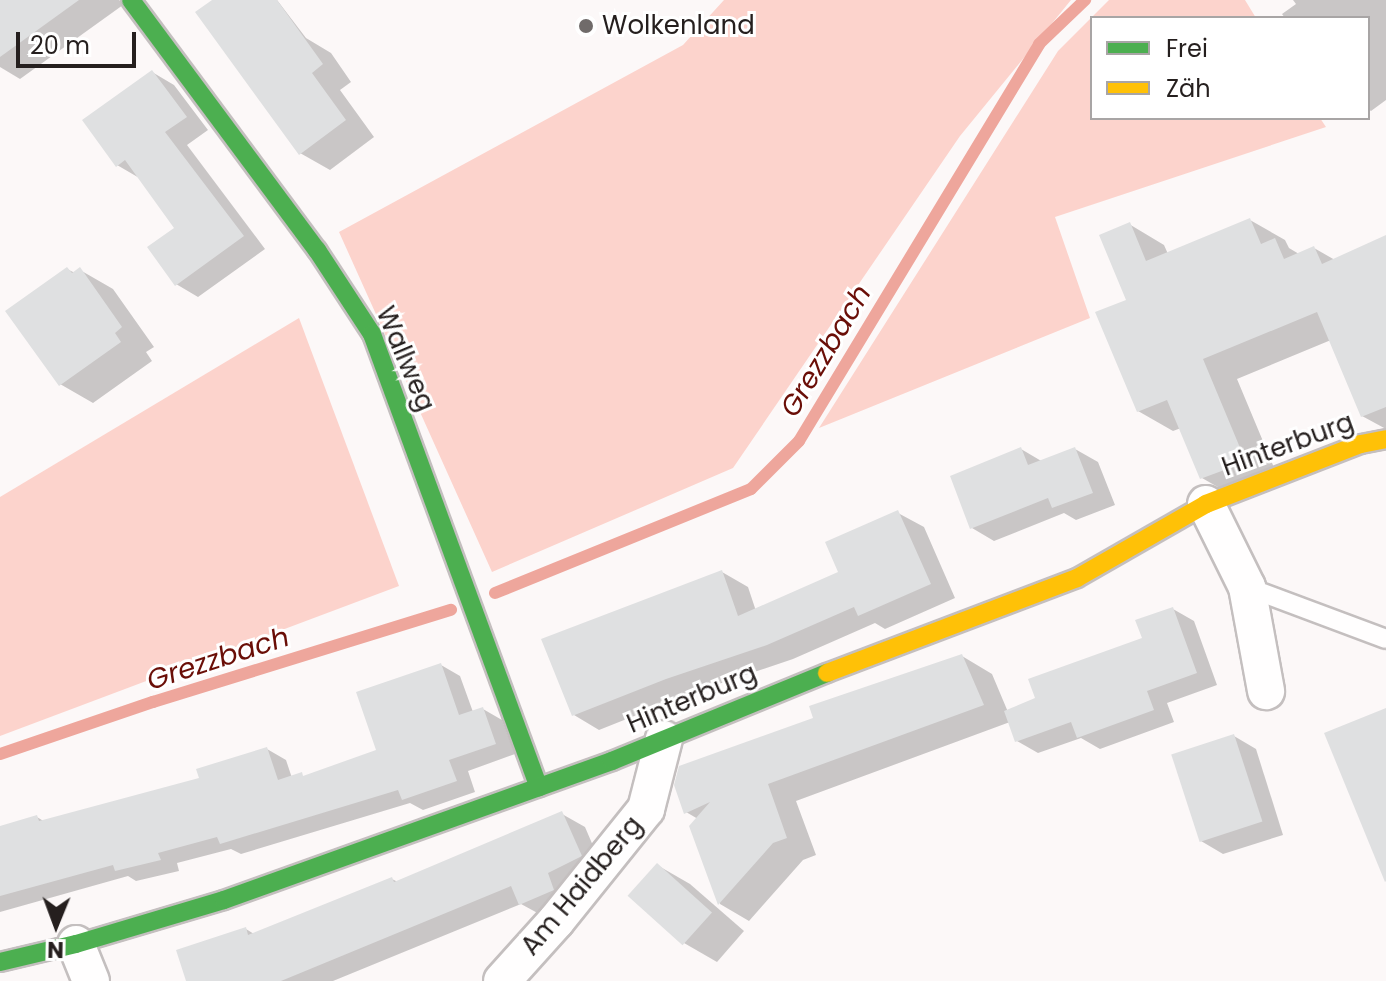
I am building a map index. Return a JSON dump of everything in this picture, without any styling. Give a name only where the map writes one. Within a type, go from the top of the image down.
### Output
[{"type":"street","name":"Wallweg","points":[[131,0],[317,250],[372,334],[539,787]]},
{"type":"street","name":"Hinterburg","points":[[0,962],[76,944],[224,900],[539,787],[664,739],[744,704],[1077,578],[1206,504],[1361,444],[1386,439]]},
{"type":"street","points":[[1206,504],[1247,587],[1266,691]]},
{"type":"street","name":"Am Haidberg","points":[[502,981],[556,921],[646,809],[664,739]]},
{"type":"street","points":[[76,944],[91,981]]},
{"type":"lane","points":[[1247,587],[1386,639]]},
{"type":"shaded area","points":[[724,0],[1071,0],[960,136],[733,468],[492,572],[339,232],[683,45]]},
{"type":"shaded area","points":[[1109,0],[1245,0],[1255,16],[1093,16]]},
{"type":"shaded area","points":[[1090,19],[1090,120],[1321,120],[1326,127],[1055,217],[1090,318],[819,428],[1058,51]]},
{"type":"shaded area","points":[[299,318],[399,586],[0,736],[0,497]]},
{"type":"building","points":[[0,0],[79,0],[0,57]]},
{"type":"building","points":[[212,0],[277,0],[323,64],[312,73],[346,120],[299,155],[195,12]]},
{"type":"building","points":[[152,70],[187,117],[165,132],[244,236],[175,286],[147,247],[174,228],[125,160],[116,167],[82,120]]},
{"type":"building","points":[[1250,218],[1261,244],[1275,238],[1284,259],[1314,246],[1322,264],[1386,235],[1386,407],[1361,417],[1317,312],[1203,359],[1246,462],[1200,479],[1167,400],[1137,412],[1095,312],[1126,300],[1099,235],[1130,222],[1146,261]]},
{"type":"building","points":[[67,267],[72,273],[80,267],[122,327],[115,333],[121,342],[59,386],[5,311]]},
{"type":"building","points":[[1021,447],[1028,465],[1075,447],[1093,493],[1052,508],[1048,498],[970,529],[950,476]]},
{"type":"building","points":[[898,510],[931,584],[858,616],[854,607],[767,645],[666,679],[572,716],[541,639],[722,570],[738,616],[838,572],[825,542]]},
{"type":"building","points":[[1173,607],[1197,673],[1147,691],[1154,710],[1077,738],[1071,722],[1015,742],[1004,711],[1035,698],[1028,679],[1142,638],[1135,620]]},
{"type":"building","points":[[962,654],[984,705],[768,784],[787,838],[773,843],[718,905],[689,826],[710,802],[684,814],[674,785],[679,766],[813,718],[809,706]]},
{"type":"building","points":[[441,663],[459,715],[483,707],[496,744],[449,760],[457,781],[402,800],[398,790],[220,844],[217,837],[158,853],[161,860],[115,871],[113,865],[0,896],[0,826],[37,815],[39,821],[199,778],[196,769],[267,747],[278,780],[302,772],[303,776],[376,750],[356,692]]},
{"type":"building","points":[[1386,708],[1386,881],[1385,882],[1324,733]]},
{"type":"building","points":[[1234,734],[1262,821],[1200,842],[1171,754]]},
{"type":"building","points":[[562,811],[582,856],[548,873],[554,890],[519,905],[511,886],[281,981],[186,981],[176,950],[246,927],[248,935],[392,877],[394,882]]},
{"type":"building","points":[[657,863],[712,913],[683,945],[628,896]]},
{"type":"waterway","name":"Grezzbach","points":[[495,593],[751,489],[799,441],[1039,44],[1085,0]]},
{"type":"waterway","name":"Grezzbach","points":[[0,754],[153,702],[451,610]]},
{"type":"traffic: fast","points":[[131,0],[317,250],[372,334],[539,787]]},
{"type":"traffic: fast","points":[[0,962],[76,944],[224,900],[612,761],[827,673]]},
{"type":"traffic: slow","points":[[827,673],[1077,578],[1206,504],[1361,444],[1386,439]]},
{"type":"place","name":"Wolkenland","points":[[586,26]]}]
